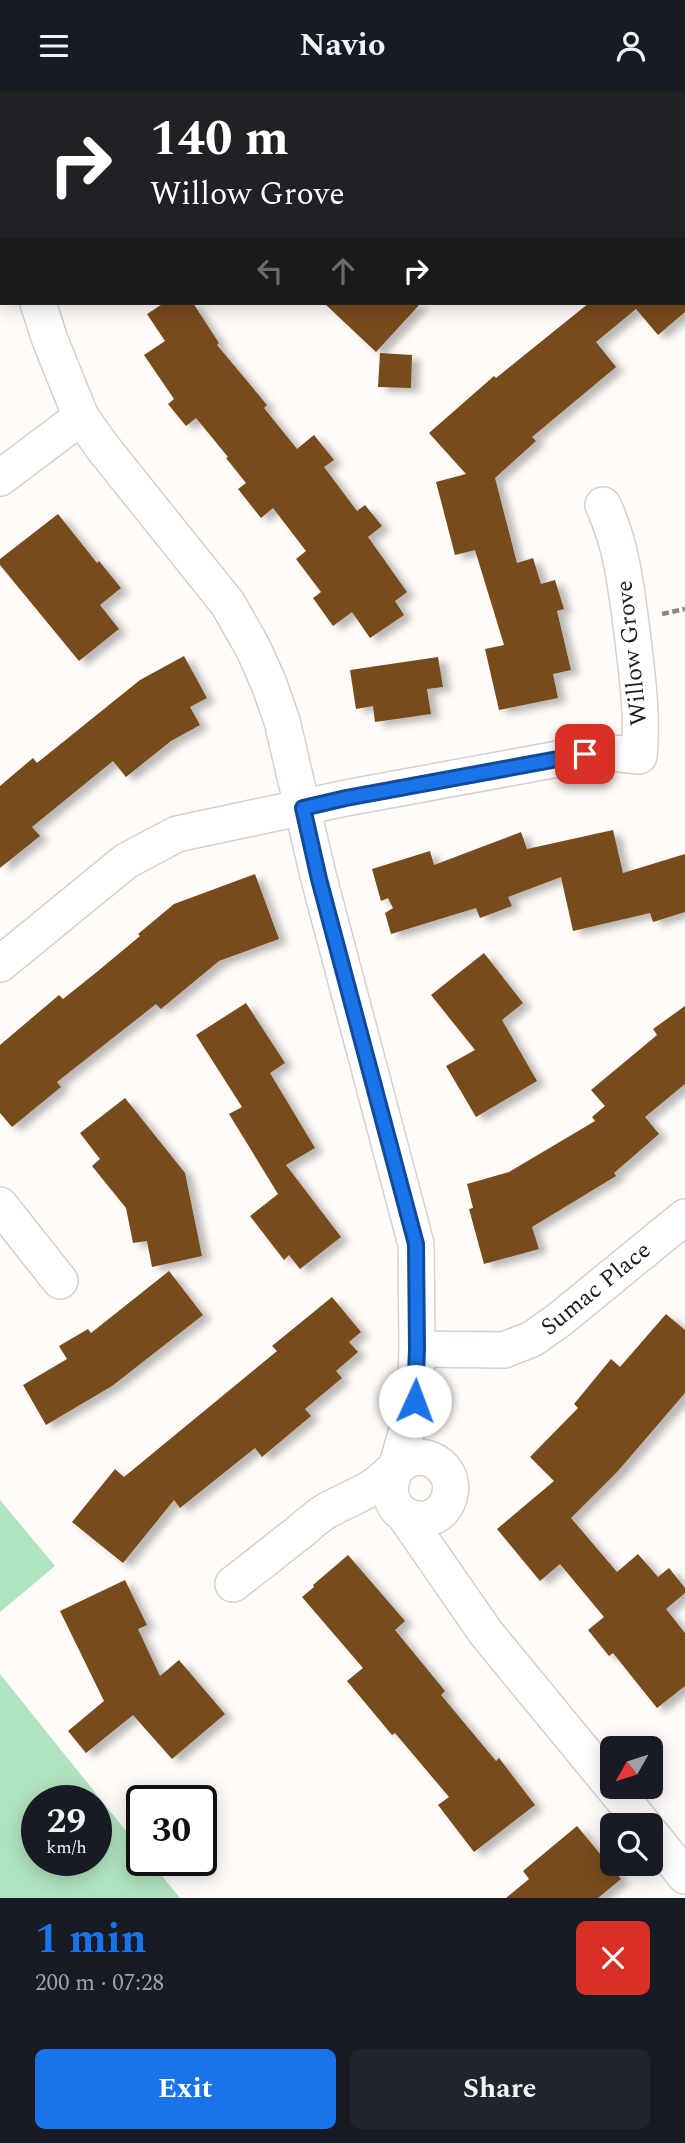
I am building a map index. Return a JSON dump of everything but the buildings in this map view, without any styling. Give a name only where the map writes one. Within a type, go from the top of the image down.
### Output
[{"type":"street","points":[[39,305],[81,417],[228,604],[270,684],[282,720],[319,879],[416,1244],[415,1401],[389,1489],[391,1500],[446,1572],[486,1633],[633,1813]]},
{"type":"street","points":[[0,478],[81,417]]},
{"type":"street","name":"Willow Grove","points":[[303,808],[585,754],[639,756],[641,703],[621,554],[603,505]]},
{"type":"street","points":[[0,964],[125,861],[177,834],[303,808]]},
{"type":"street","points":[[0,1205],[60,1281]]},
{"type":"street","name":"Sumac Place","points":[[417,1349],[504,1350],[532,1339],[685,1217]]},
{"type":"street","points":[[415,1401],[451,1485],[444,1530],[446,1572]]},
{"type":"street","points":[[233,1584],[326,1512],[374,1486],[413,1458],[434,1461],[443,1468]]},
{"type":"street","points":[[342,1504],[379,1507],[424,1519],[433,1516],[447,1503]]},
{"type":"street","points":[[663,1849],[685,1876]]},
{"type":"green space","points":[[0,1500],[55,1566],[0,1612]]},
{"type":"green space","points":[[0,1674],[89,1785],[21,1785],[21,1876],[112,1876],[112,1814],[126,1831],[126,1876],[162,1876],[180,1898],[0,1898]]},
{"type":"route","points":[[415,1401],[416,1244],[319,879],[303,808],[585,754]]}]
